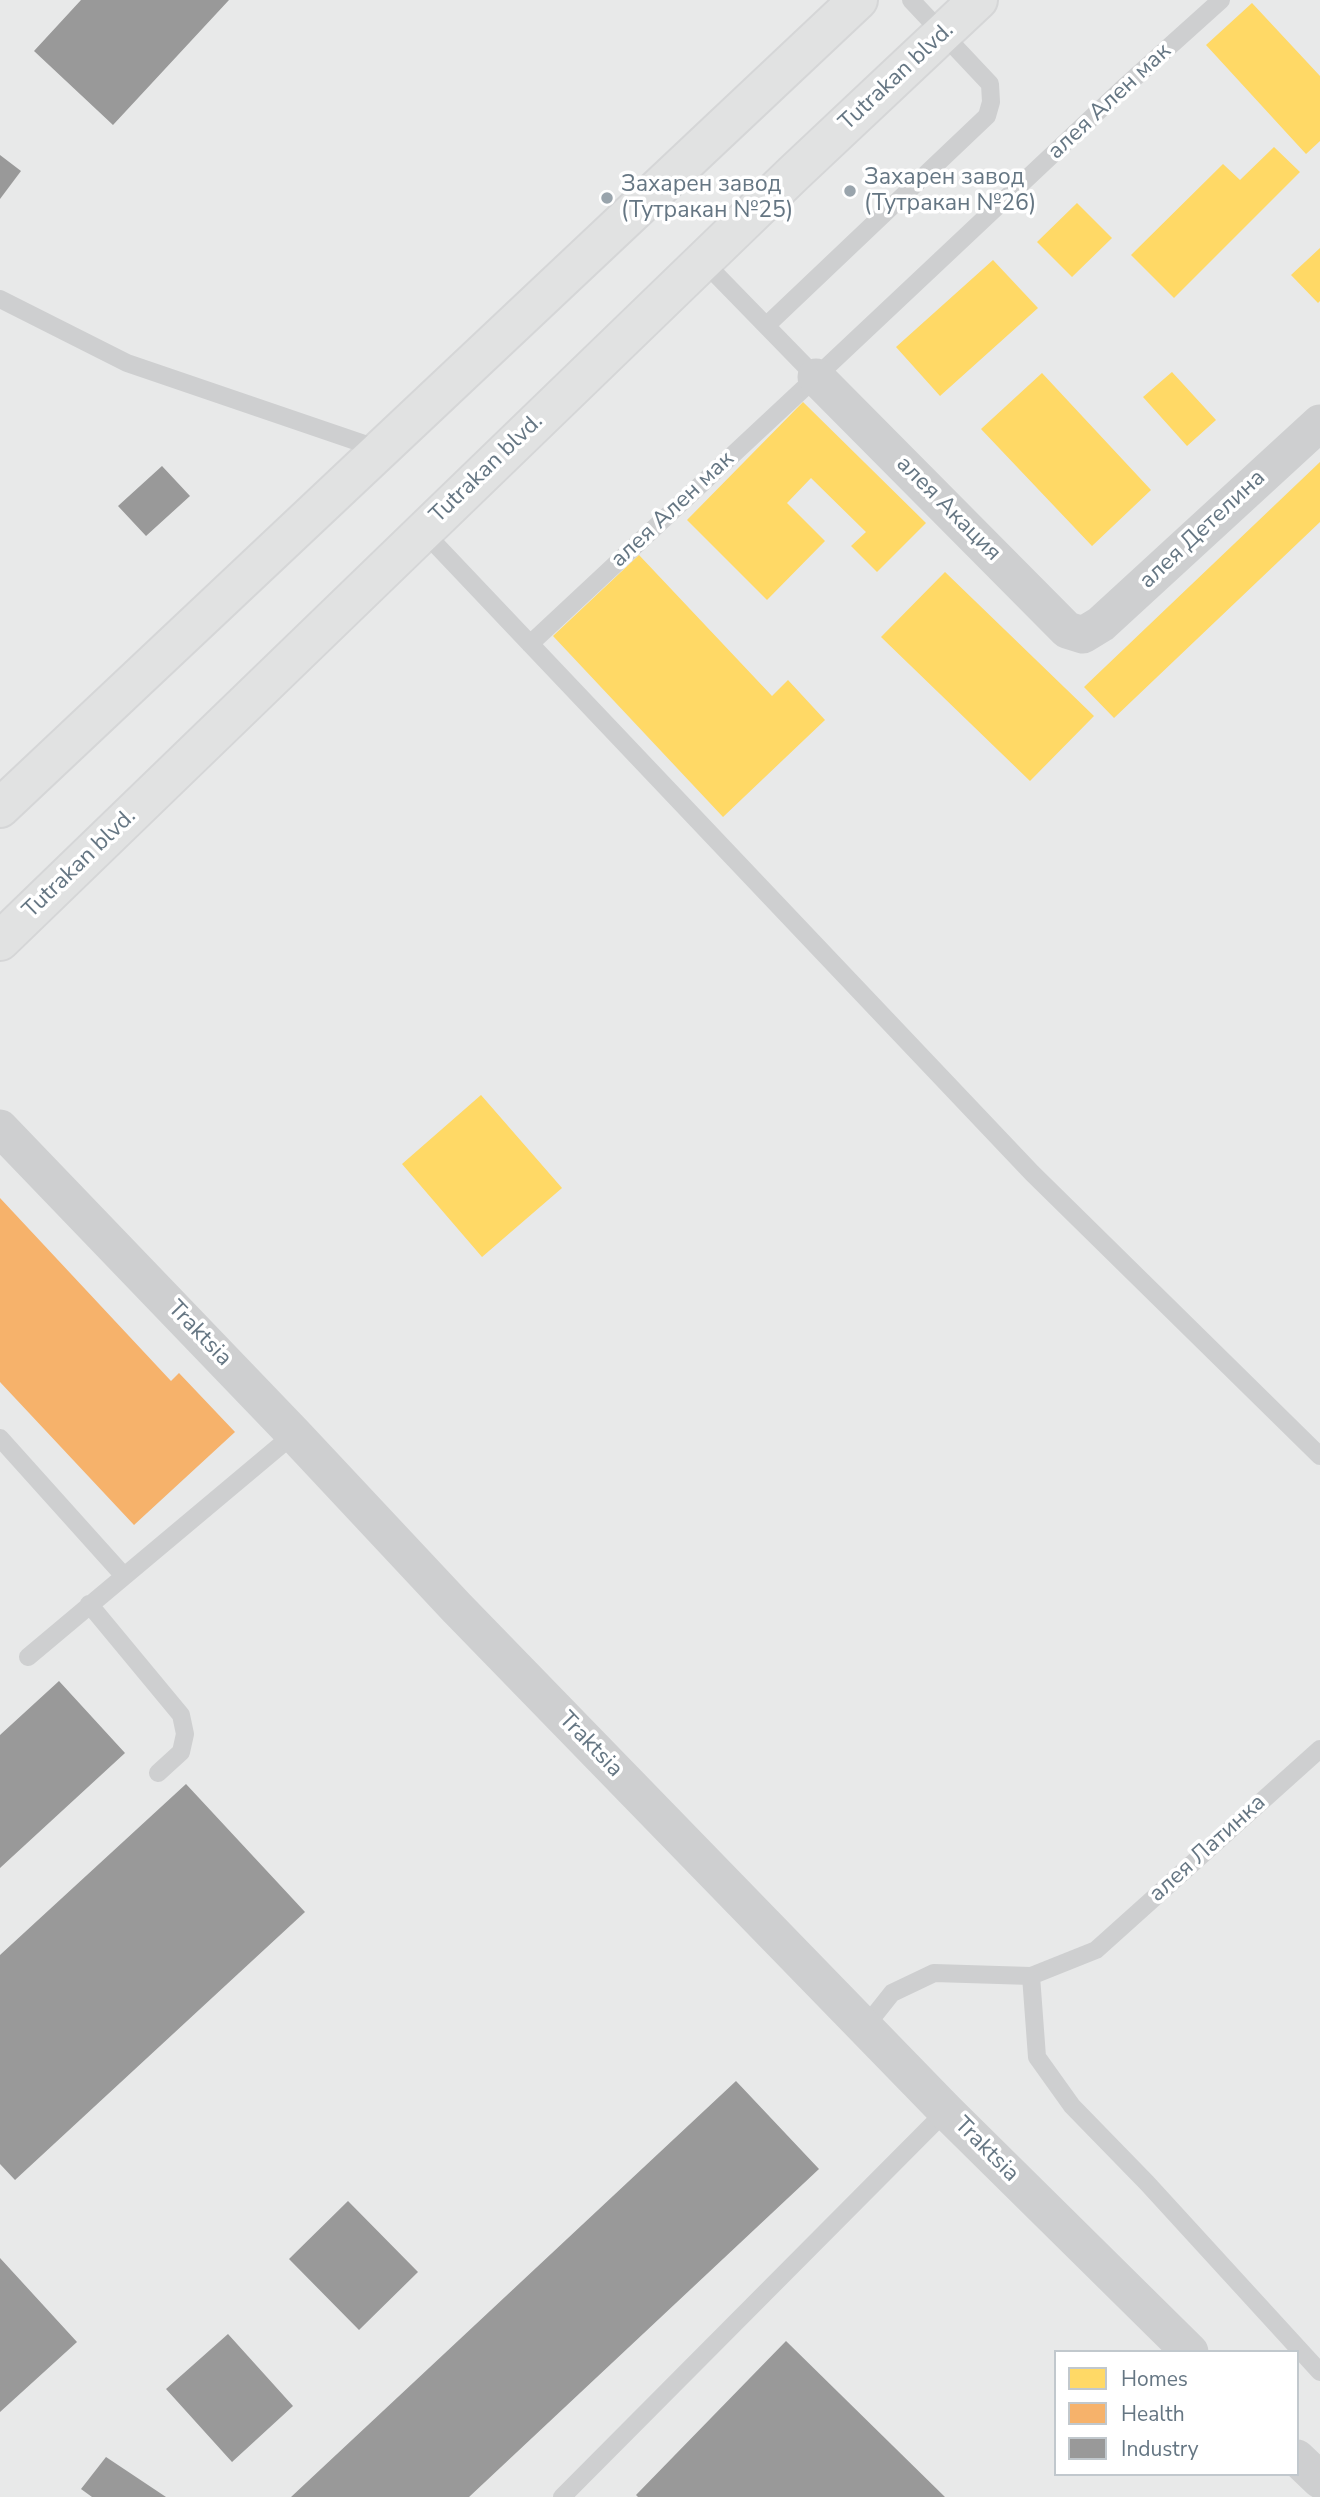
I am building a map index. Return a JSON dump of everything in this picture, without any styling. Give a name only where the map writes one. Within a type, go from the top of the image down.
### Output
[{"type":"main road","points":[[0,808],[858,0]]},
{"type":"main road","name":"Tutrakan blvd.","points":[[0,941],[703,261],[978,0]]},
{"type":"street","name":"алея Акация","points":[[816,377],[1067,629],[1083,635]]},
{"type":"street","name":"алея Детелина","points":[[1083,635],[1101,624],[1320,423]]},
{"type":"street","name":"Traktsia","points":[[0,1128],[456,1607],[946,2111],[1188,2350]]},
{"type":"street","points":[[1299,2460],[1320,2480]]},
{"type":"lane","points":[[767,325],[987,116],[991,102],[990,84],[911,0]]},
{"type":"lane","name":"алея Ален мак","points":[[530,644],[1221,0]]},
{"type":"lane","points":[[703,261],[816,377]]},
{"type":"lane","points":[[0,299],[127,363],[379,449]]},
{"type":"lane","points":[[423,531],[1032,1172],[1320,1455]]},
{"type":"lane","points":[[28,1657],[294,1434]]},
{"type":"lane","points":[[0,1438],[124,1576]]},
{"type":"lane","points":[[89,1604],[181,1715],[185,1734],[181,1752],[158,1773]]},
{"type":"lane","name":"алея Латинка","points":[[1031,1976],[1096,1950],[1320,1749]]},
{"type":"lane","points":[[865,2027],[892,1993],[934,1973],[1031,1976],[1037,2057],[1072,2106],[1147,2183],[1320,2372]]},
{"type":"lane","points":[[562,2497],[946,2111]]},
{"type":"shaded area","points":[[0,0],[1320,0],[1320,2497],[0,2497]]},
{"type":"building: Homes","points":[[1252,3],[1320,76],[1320,141],[1306,154],[1206,45]]},
{"type":"building: Homes","points":[[1274,147],[1300,172],[1174,298],[1131,255],[1223,164],[1240,180]]},
{"type":"building: Homes","points":[[1077,203],[1112,238],[1072,277],[1037,242]]},
{"type":"building: Homes","points":[[1320,248],[1320,301],[1318,303],[1291,275]]},
{"type":"building: Homes","points":[[993,260],[1038,308],[940,396],[896,347]]},
{"type":"building: Homes","points":[[1172,372],[1216,420],[1187,446],[1143,397]]},
{"type":"building: Homes","points":[[1042,373],[1151,490],[1092,546],[981,429]]},
{"type":"building: Homes","points":[[803,402],[926,523],[877,572],[851,546],[866,532],[811,478],[787,503],[825,541],[767,600],[687,520]]},
{"type":"building: Homes","points":[[1320,462],[1320,522],[1114,718],[1084,687]]},
{"type":"building: Homes","points":[[639,555],[772,696],[788,680],[825,720],[723,817],[553,636]]},
{"type":"building: Homes","points":[[945,572],[1094,716],[1030,781],[881,637]]},
{"type":"building: Homes","points":[[481,1095],[562,1188],[482,1257],[402,1164]]},
{"type":"building: Health","points":[[0,1198],[171,1381],[179,1373],[235,1432],[134,1525],[0,1382]]},
{"type":"building: Industry","points":[[81,0],[229,0],[113,125],[34,51]]},
{"type":"building: Industry","points":[[0,155],[21,171],[0,199]]},
{"type":"building: Industry","points":[[162,466],[190,496],[146,536],[118,506]]},
{"type":"building: Industry","points":[[59,1681],[125,1753],[0,1868],[0,1735]]},
{"type":"building: Industry","points":[[186,1784],[305,1912],[15,2180],[0,2164],[0,1955]]},
{"type":"building: Industry","points":[[736,2081],[819,2169],[469,2497],[291,2497]]},
{"type":"building: Industry","points":[[348,2201],[418,2272],[359,2330],[289,2259]]},
{"type":"building: Industry","points":[[0,2258],[77,2342],[0,2412]]},
{"type":"building: Industry","points":[[228,2334],[293,2406],[232,2462],[166,2389]]},
{"type":"building: Industry","points":[[786,2341],[945,2497],[638,2497],[636,2495]]},
{"type":"building: Industry","points":[[106,2457],[166,2497],[92,2497],[81,2489]]},
{"type":"place","name":"Захарен завод (Тутракан №26)","points":[[850,191]]},
{"type":"place","name":"Захарен завод (Тутракан №25)","points":[[607,198]]}]
